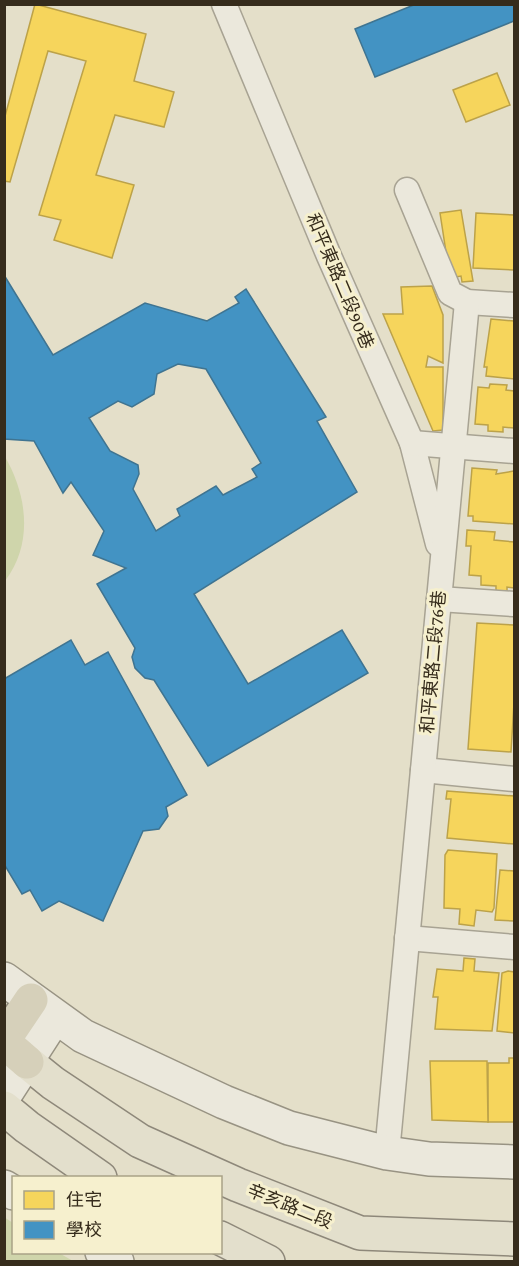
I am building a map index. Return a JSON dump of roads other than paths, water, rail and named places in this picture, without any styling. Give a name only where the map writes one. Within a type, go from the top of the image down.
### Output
[{"type":"main road","points":[[4,979],[83,1036],[224,1102],[289,1128],[387,1153],[429,1159],[514,1162]]},
{"type":"main road","points":[[4,1096],[12,1048],[43,1008]]},
{"type":"main road","name":"辛亥路二段","points":[[12,1048],[53,1083],[140,1141],[218,1176]]},
{"type":"main road","points":[[4,1108],[97,1176]]},
{"type":"main road","name":"辛亥路二段","points":[[222,1178],[360,1233],[514,1239]]},
{"type":"main road","points":[[222,1239],[268,1262]]},
{"type":"street","name":"和平東路二段90巷","points":[[224,4],[329,256],[412,443],[443,561]]},
{"type":"street","points":[[407,190],[450,293],[467,302],[514,306]]},
{"type":"street","name":"和平東路二段76巷","points":[[387,1153],[467,302]]},
{"type":"street","points":[[412,443],[514,451]]},
{"type":"street","points":[[439,599],[514,604]]},
{"type":"street","points":[[423,770],[514,779]]},
{"type":"street","points":[[407,938],[514,947]]}]
